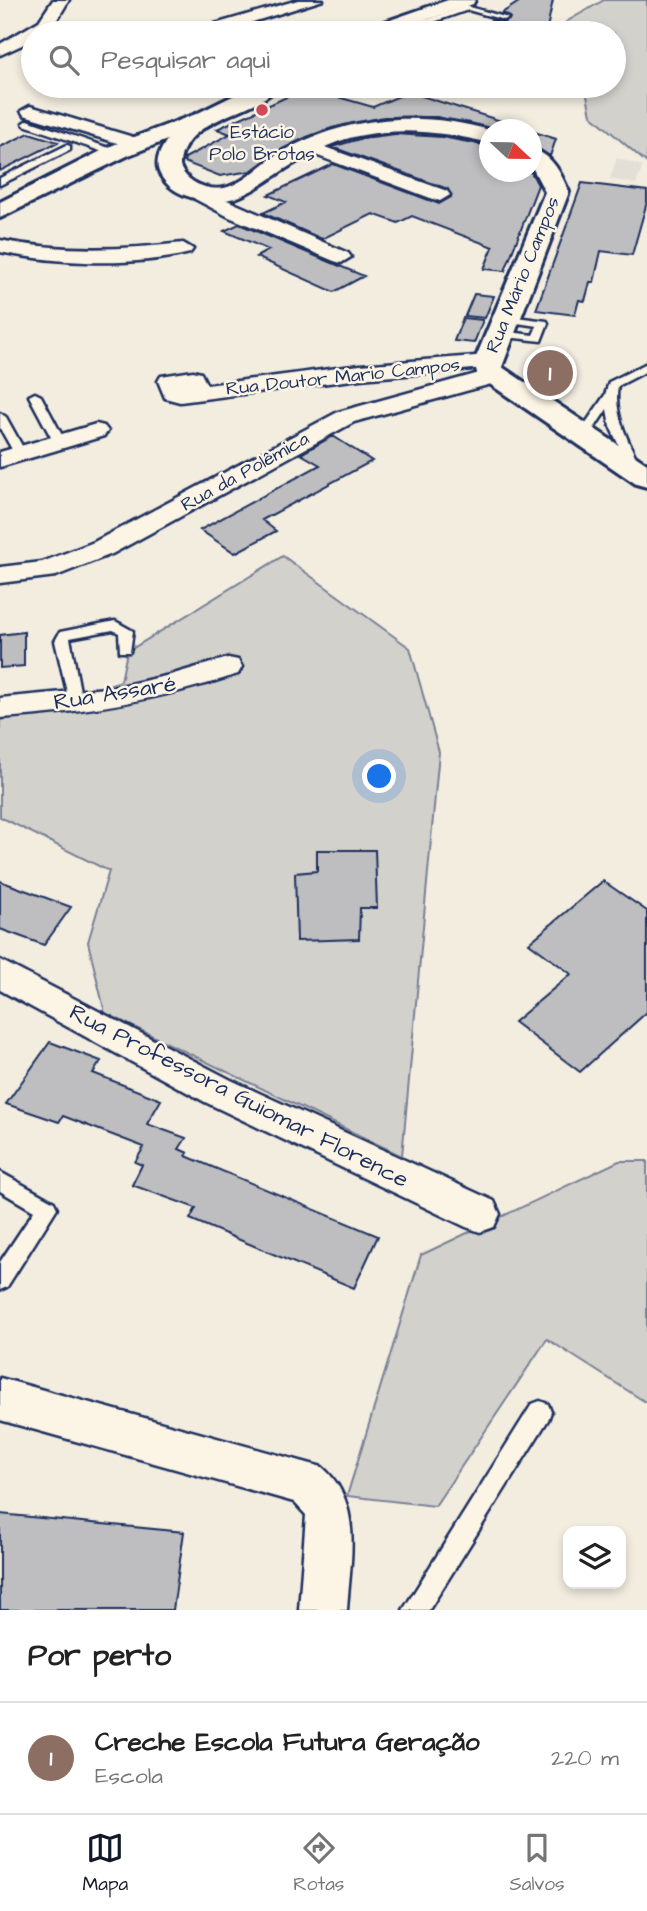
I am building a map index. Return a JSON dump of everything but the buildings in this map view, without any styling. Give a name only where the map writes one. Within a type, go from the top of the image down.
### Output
[{"type":"main road","points":[[409,21],[463,4]]},
{"type":"main road","points":[[0,211],[115,153],[204,119],[245,98]]},
{"type":"main road","points":[[204,119],[184,134],[168,159],[175,178],[202,195],[225,195],[245,189],[271,167],[308,146],[350,131],[390,124],[435,125],[479,135]]},
{"type":"main road","name":"Rua Mário Campos","points":[[491,369],[557,192],[547,169],[542,165]]},
{"type":"main road","points":[[491,369],[642,475]]},
{"type":"street","points":[[46,21],[59,7],[61,0]]},
{"type":"street","points":[[249,21],[315,0]]},
{"type":"street","points":[[0,50],[21,38]]},
{"type":"street","points":[[29,117],[137,144]]},
{"type":"street","points":[[308,146],[440,195]]},
{"type":"street","points":[[236,213],[245,189]]},
{"type":"street","points":[[202,195],[236,213],[341,257]]},
{"type":"street","points":[[0,246],[39,251],[136,253],[183,249]]},
{"type":"street","name":"Rua Doutor Mario Campos","points":[[199,393],[360,372],[491,369]]},
{"type":"street","name":"Rua da Polêmica","points":[[0,575],[47,570],[103,548],[346,417],[491,369]]},
{"type":"street","points":[[10,456],[96,431]]},
{"type":"street","name":"Rua Assaré","points":[[0,708],[75,702],[185,683],[228,667]]},
{"type":"street","name":"Rua Professora Guiomar Florence","points":[[0,974],[218,1091],[480,1214]]},
{"type":"street","points":[[0,1399],[306,1483],[321,1496],[329,1516],[323,1610]]},
{"type":"lane","points":[[423,21],[463,4],[504,18]]},
{"type":"lane","points":[[29,117],[115,153]]},
{"type":"lane","points":[[0,182],[67,148]]},
{"type":"lane","points":[[0,169],[15,174]]},
{"type":"lane","points":[[642,475],[616,426],[611,395],[613,384],[647,366]]},
{"type":"lane","points":[[583,436],[611,395]]},
{"type":"lane","points":[[35,396],[59,441]]},
{"type":"lane","points":[[0,417],[10,456]]},
{"type":"lane","points":[[75,702],[62,640],[65,635],[115,625],[126,631],[125,649]]},
{"type":"lane","points":[[0,1181],[47,1208],[0,1280]]},
{"type":"lane","points":[[415,1610],[540,1412]]},
{"type":"shaded area","points":[[604,0],[647,0],[647,163],[591,115],[587,98],[626,98],[626,21],[568,21]]},
{"type":"shaded area","points":[[617,158],[643,166],[636,184],[610,179]]},
{"type":"shaded area","points":[[283,556],[410,648],[439,752],[402,1156],[105,1013],[88,942],[109,871],[0,817],[0,719],[121,681],[127,652]]},
{"type":"shaded area","points":[[619,1161],[647,1161],[647,1403],[547,1339],[435,1506],[347,1496],[421,1255]]},
{"type":"place","name":"Estácio Polo Brotas","points":[[262,110]]},
{"type":"place","name":"Creche Escola Futura Geração","points":[[550,373]]}]
